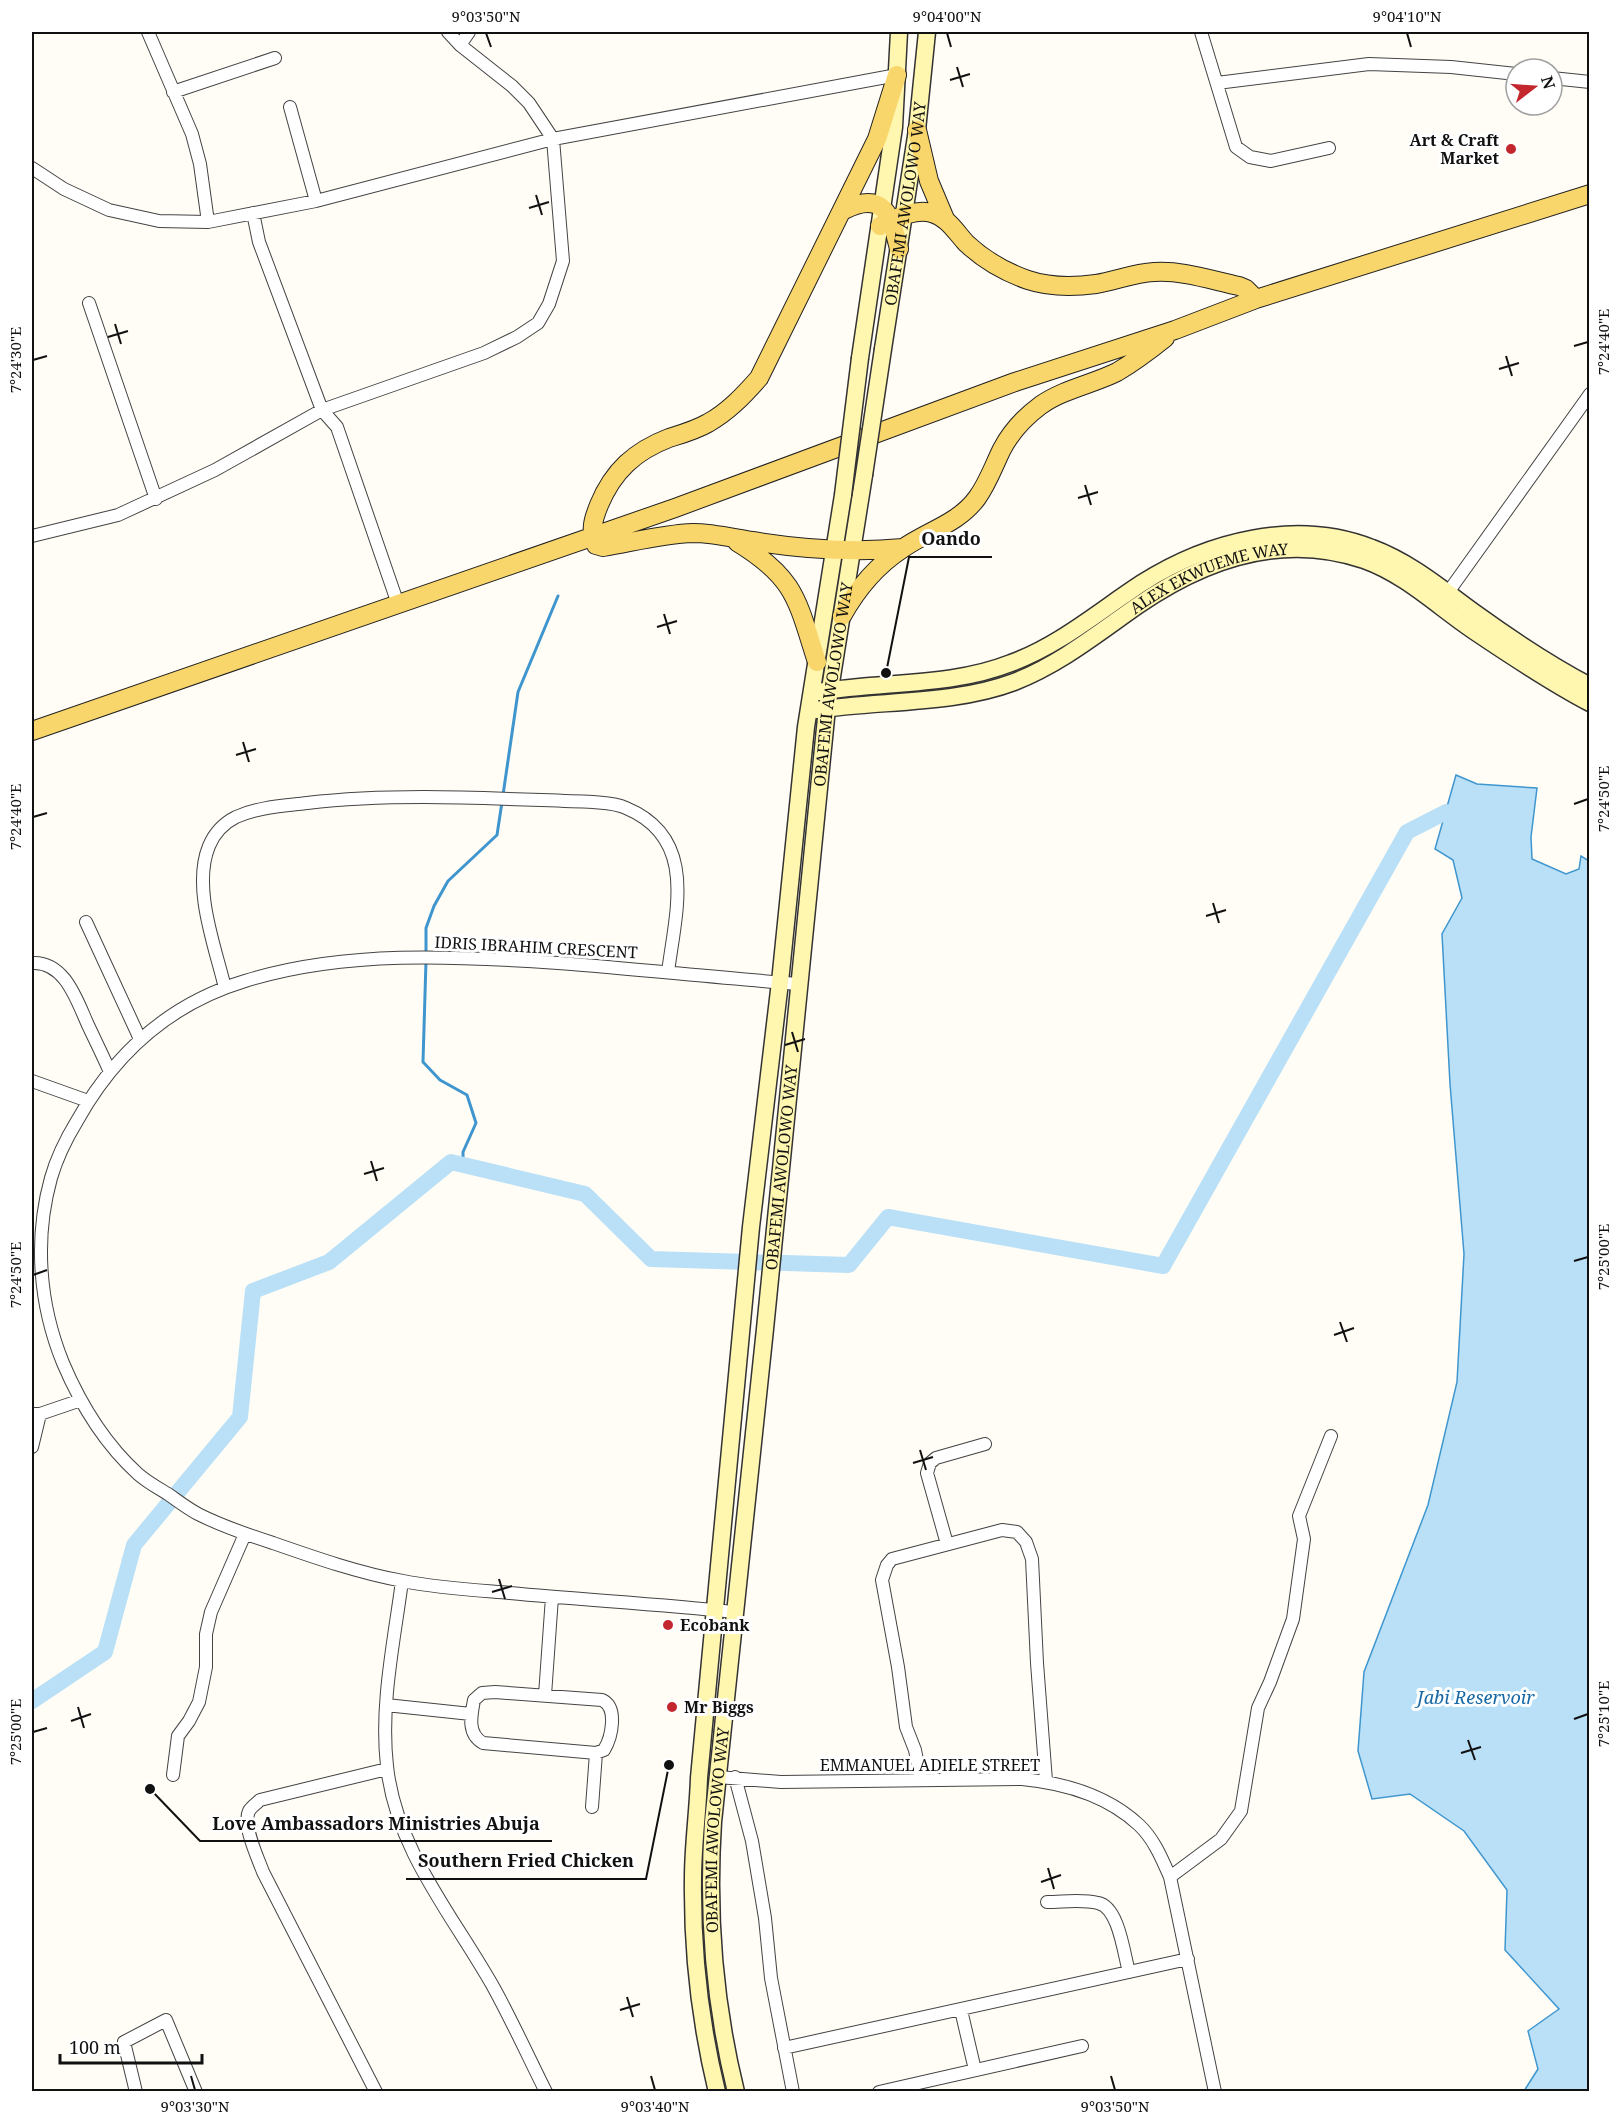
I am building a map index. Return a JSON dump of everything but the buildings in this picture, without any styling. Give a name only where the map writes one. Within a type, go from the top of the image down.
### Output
[{"type":"main road","name":"OBAFEMI AWOLOWO WAY","points":[[890,217],[899,32]]},
{"type":"main road","name":"OBAFEMI AWOLOWO WAY","points":[[736,2091],[724,2038],[718,1996],[711,1920],[710,1871],[727,1777],[734,1612],[776,1226],[827,708],[842,616],[843,495],[860,358],[890,217],[917,130],[927,32]]},
{"type":"main road","points":[[897,75],[880,131],[844,210],[759,378],[748,392],[720,415],[706,424],[651,446],[622,467],[602,498],[594,518],[592,536],[596,544],[603,547],[676,534],[695,533],[728,536],[753,542],[843,550],[903,548]]},
{"type":"main road","points":[[917,130],[928,181],[945,219],[967,244],[1008,272],[1031,281],[1074,286],[1096,284],[1152,272],[1175,272],[1239,286],[1246,289],[1256,299]]},
{"type":"main road","points":[[32,731],[675,508],[1015,382],[1175,330],[1256,299],[1590,194]]},
{"type":"main road","points":[[844,210],[867,202],[890,217],[899,249]]},
{"type":"main road","points":[[890,217],[921,212],[933,213],[945,219]]},
{"type":"main road","name":"OBAFEMI AWOLOWO WAY","points":[[717,2091],[699,1992],[694,1929],[694,1831],[751,1227],[780,982],[806,727],[817,662],[843,550],[864,475],[899,249]]},
{"type":"main road","points":[[842,616],[853,596],[877,568],[903,548],[945,526],[962,514],[977,498],[1003,447],[1014,431],[1042,405],[1117,371],[1146,353],[1175,330]]},
{"type":"main road","name":"ALEX EKWUEME WAY","points":[[813,693],[946,679],[1011,664],[1078,629],[1115,601],[1168,568],[1216,547],[1264,537],[1309,535],[1353,542],[1393,557],[1443,598],[1473,630],[1590,703]]},
{"type":"main road","points":[[728,536],[761,557],[791,588],[800,608],[817,662]]},
{"type":"main road","name":"ALEX EKWUEME WAY","points":[[809,711],[969,694],[1011,683],[1053,664],[1153,595],[1196,570],[1259,552],[1306,548],[1349,555],[1385,568],[1443,598],[1590,686]]},
{"type":"street","points":[[148,32],[192,134],[200,164],[208,222]]},
{"type":"street","points":[[32,536],[118,515],[215,470],[322,410],[484,352],[517,337],[538,323],[557,285],[563,261],[553,138],[529,103],[512,86],[460,45],[448,32]]},
{"type":"street","points":[[460,45],[469,32]]},
{"type":"street","points":[[1201,32],[1236,147],[1250,157],[1271,161],[1329,148]]},
{"type":"street","points":[[172,92],[274,58]]},
{"type":"street","points":[[1217,83],[1370,64],[1450,67],[1504,73]]},
{"type":"street","points":[[32,168],[63,189],[109,210],[159,221],[208,222],[316,201],[553,138],[897,75]]},
{"type":"street","points":[[1564,79],[1590,82]]},
{"type":"street","points":[[290,107],[316,201]]},
{"type":"street","points":[[253,213],[259,242],[322,410],[338,427],[399,604]]},
{"type":"street","points":[[88,303],[156,499]]},
{"type":"street","points":[[1443,598],[1590,394]]},
{"type":"street","points":[[225,988],[203,898],[202,867],[209,844],[219,829],[236,818],[261,809],[338,799],[386,796],[593,802],[623,806],[648,819],[664,835],[672,852],[678,877],[668,972]]},
{"type":"street","points":[[86,922],[140,1039]]},
{"type":"street","name":"IDRIS IBRAHIM CRESCENT","points":[[734,1612],[450,1588],[402,1581],[346,1567],[245,1534],[197,1514],[141,1477],[110,1443],[71,1382],[56,1345],[43,1290],[41,1246],[45,1200],[53,1170],[64,1143],[88,1101],[120,1059],[140,1039],[184,1008],[247,980],[327,964],[468,957],[800,984]]},
{"type":"street","points":[[32,963],[50,967],[62,976],[72,990],[110,1072]]},
{"type":"street","points":[[32,1081],[88,1101]]},
{"type":"street","points":[[32,1447],[36,1414],[81,1400]]},
{"type":"street","points":[[1170,1877],[1221,1839],[1240,1811],[1258,1708],[1293,1619],[1304,1539],[1299,1516],[1331,1436]]},
{"type":"street","points":[[947,1544],[927,1473],[930,1463],[936,1458],[985,1444]]},
{"type":"street","points":[[921,1780],[915,1750],[906,1727],[882,1580],[887,1565],[892,1559],[1002,1530],[1017,1532],[1026,1542],[1032,1559],[1036,1663],[1046,1781]]},
{"type":"street","points":[[173,1775],[178,1736],[189,1720],[201,1692],[206,1667],[206,1634],[211,1612],[245,1534]]},
{"type":"street","points":[[402,1581],[384,1731],[387,1769],[396,1810],[417,1861],[495,1990],[546,2091]]},
{"type":"street","points":[[545,1695],[552,1597]]},
{"type":"street","points":[[482,1693],[602,1700],[608,1702],[612,1709],[609,1743],[604,1750],[596,1753],[483,1743],[476,1740],[471,1730],[471,1713],[474,1700],[482,1693]]},
{"type":"street","points":[[386,1705],[471,1713]]},
{"type":"street","points":[[592,1807],[596,1753]]},
{"type":"street","points":[[376,2091],[263,1872],[251,1841],[248,1821],[249,1811],[260,1800],[387,1769]]},
{"type":"street","points":[[727,1777],[752,1841],[765,1918],[771,1978],[793,2091]]},
{"type":"street","name":"EMMANUEL ADIELE STREET","points":[[727,1777],[782,1782],[1023,1779],[1046,1781],[1087,1793],[1116,1808],[1140,1826],[1158,1851],[1170,1877],[1215,2091]]},
{"type":"street","points":[[1047,1902],[1100,1903],[1108,1908],[1115,1918],[1129,1972]]},
{"type":"street","points":[[784,2048],[1188,1959]]},
{"type":"street","points":[[961,2010],[975,2070]]},
{"type":"street","points":[[136,2091],[123,2042],[166,2020],[196,2091]]},
{"type":"street","points":[[879,2091],[1082,2046]]},
{"type":"water","name":"Jabi Reservoir","points":[[1456,775],[1477,784],[1537,788],[1531,837],[1532,859],[1566,874],[1579,869],[1581,856],[1589,861],[1589,2091],[1524,2091],[1538,2069],[1528,2031],[1559,2009],[1505,1950],[1507,1890],[1464,1831],[1410,1794],[1372,1799],[1358,1751],[1364,1672],[1428,1505],[1457,1382],[1464,1254],[1450,1084],[1442,934],[1462,898],[1453,860],[1435,849]]},
{"type":"waterway","points":[[503,795],[518,692],[558,596]]},
{"type":"waterway","points":[[426,954],[426,928],[434,906],[448,881],[497,835],[502,802]]},
{"type":"waterway","points":[[32,1701],[105,1652],[134,1545],[240,1417],[253,1291],[329,1262],[451,1162],[585,1194],[651,1259],[849,1265],[888,1217],[1163,1266],[1407,832],[1446,812]]},
{"type":"waterway","points":[[426,961],[423,1062],[440,1080],[467,1095],[476,1123],[463,1152],[463,1165]]},
{"type":"place","name":"Art & Craft Market","points":[[1511,149]]},
{"type":"place","name":"Oando","points":[[886,673]]},
{"type":"place","name":"Ecobank","points":[[668,1625]]},
{"type":"place","name":"Mr Biggs","points":[[672,1707]]},
{"type":"place","name":"Southern Fried Chicken","points":[[669,1765]]},
{"type":"place","name":"Love Ambassadors Ministries Abuja","points":[[150,1789]]}]
